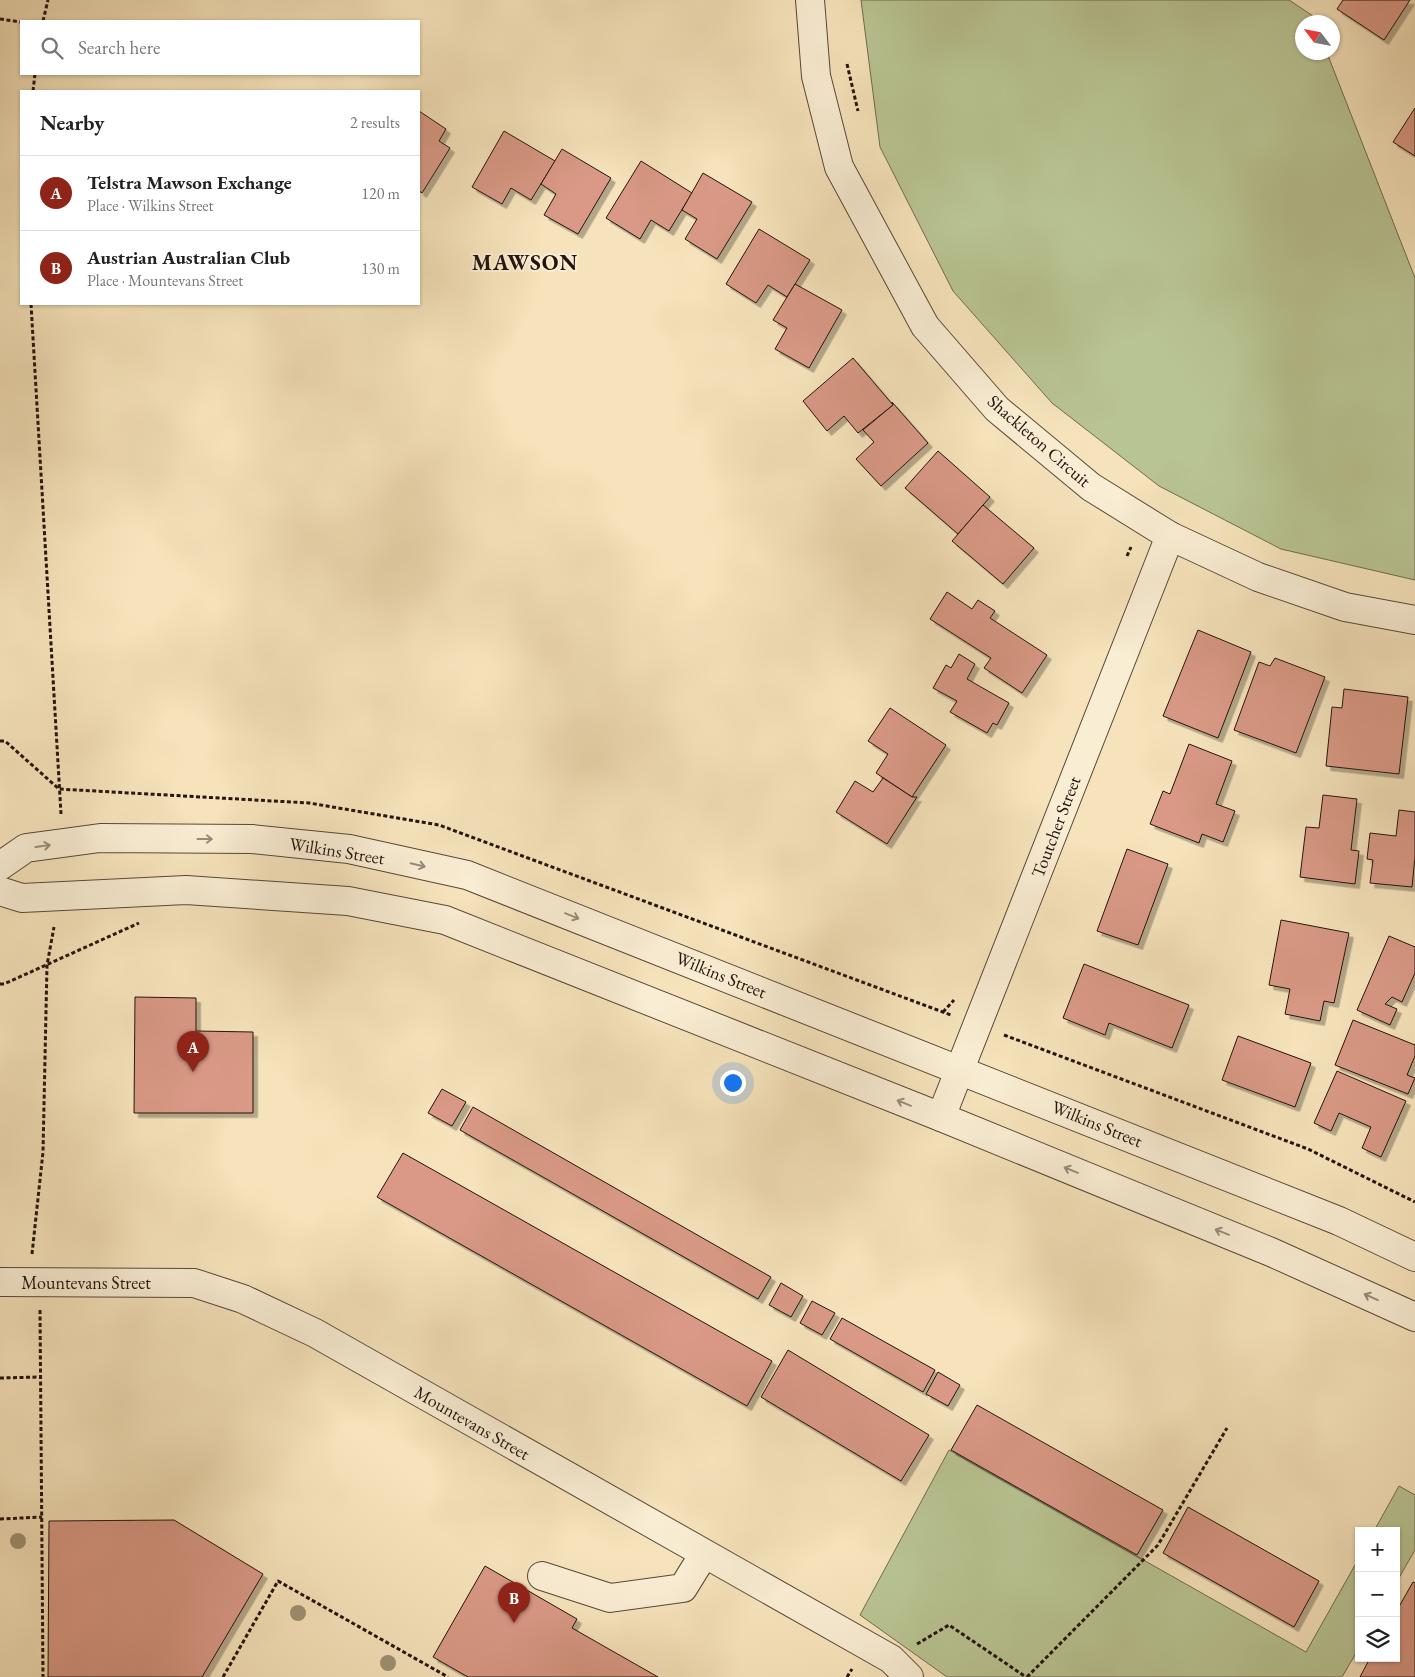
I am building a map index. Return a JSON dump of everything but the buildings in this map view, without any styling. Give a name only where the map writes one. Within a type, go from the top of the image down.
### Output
[{"type":"street","name":"Shackleton Circuit","points":[[810,0],[816,76],[839,167],[925,326],[997,409],[1091,487],[1170,536],[1258,577],[1345,607],[1415,620]]},
{"type":"street","name":"Toutcher Street","points":[[941,1117],[1170,536]]},
{"type":"street","name":"Wilkins Street","points":[[0,866],[26,848],[100,838],[252,839],[349,849],[467,875],[1339,1220],[1415,1256]]},
{"type":"street","points":[[0,891],[22,898],[186,890],[348,901],[445,920],[941,1117],[1271,1252],[1415,1317]]},
{"type":"street","name":"Mountevans Street","points":[[0,1282],[194,1283],[243,1299],[315,1333],[704,1554],[900,1668]]},
{"type":"street","points":[[542,1576],[610,1598],[683,1588],[704,1554]]},
{"type":"path","points":[[43,20],[48,0]]},
{"type":"path","points":[[0,19],[20,22]]},
{"type":"path","points":[[845,56],[858,113]]},
{"type":"path","points":[[33,90],[35,75]]},
{"type":"path","points":[[31,305],[62,844]]},
{"type":"path","points":[[43,1677],[40,1306],[30,1283],[43,1152],[47,964],[60,896]]},
{"type":"path","points":[[0,984],[4,984],[140,923]]},
{"type":"path","points":[[0,1378],[41,1377]]},
{"type":"path","points":[[900,1668],[949,1625],[1027,1677],[1158,1545],[1227,1428]]},
{"type":"path","points":[[0,1519],[42,1517]]},
{"type":"path","points":[[223,1677],[278,1582],[448,1677]]},
{"type":"green space","points":[[861,0],[1289,0],[1312,15],[1295,15],[1295,60],[1330,60],[1415,278],[1415,580],[1281,549],[1159,486],[1052,403],[953,291],[880,147]]},
{"type":"green space","points":[[949,1450],[1306,1652],[1355,1565],[1355,1655],[1342,1677],[947,1677],[860,1615]]},
{"type":"green space","points":[[1399,1486],[1415,1495],[1415,1550],[1400,1576],[1400,1527],[1376,1527]]},
{"type":"place","name":"Telstra Mawson Exchange","points":[[193,1072]]},
{"type":"place","name":"Austrian Australian Club","points":[[514,1623]]},
{"type":"district","name":"MAWSON","points":[[525,262]]}]
